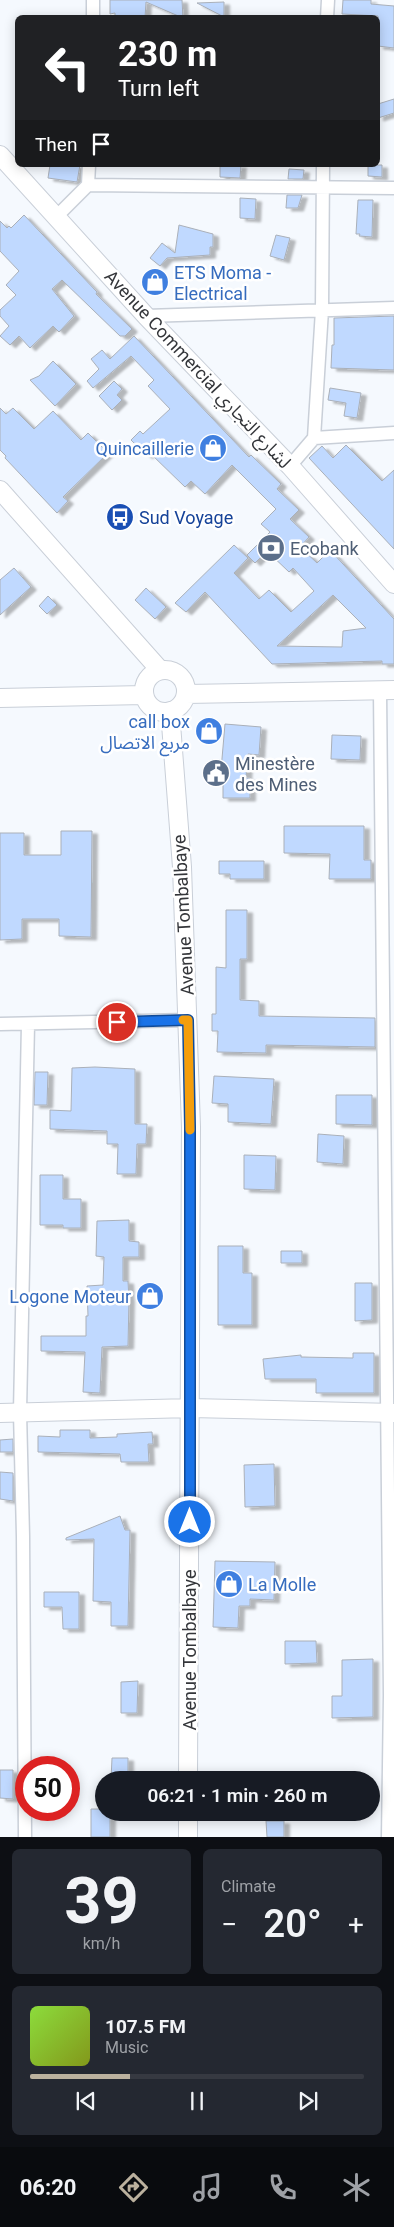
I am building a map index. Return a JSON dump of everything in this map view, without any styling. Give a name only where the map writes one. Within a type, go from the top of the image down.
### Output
[{"type":"main road","name":"Avenue Commercial لشارع التجاري","points":[[0,156],[146,316],[290,466],[394,584]]},
{"type":"main road","points":[[0,490],[160,670]]},
{"type":"main road","points":[[160,670],[179,675],[186,687],[186,694],[177,708],[170,711],[154,709],[144,695],[147,680],[152,674],[160,670]]},
{"type":"main road","points":[[186,694],[387,690]]},
{"type":"main road","points":[[0,698],[144,695]]},
{"type":"main road","name":"Avenue Tombalbaye","points":[[170,711],[182,867],[190,1127],[188,1771]]},
{"type":"main road","points":[[0,1413],[190,1408],[391,1412]]},
{"type":"main road","points":[[188,1821],[188,1837]]},
{"type":"street","points":[[93,0],[93,15]]},
{"type":"street","points":[[327,15],[328,0]]},
{"type":"street","points":[[56,218],[88,185],[89,167]]},
{"type":"street","points":[[290,466],[314,438],[322,310],[323,167]]},
{"type":"street","points":[[88,185],[394,188]]},
{"type":"street","points":[[146,316],[394,308]]},
{"type":"street","points":[[314,438],[394,433]]},
{"type":"street","points":[[387,690],[391,1412],[388,1837]]},
{"type":"street","points":[[0,1024],[188,1020]]},
{"type":"street","points":[[25,1837],[23,1536],[20,1412],[28,1024]]},
{"type":"building","points":[[110,0],[182,0],[183,15],[176,15],[146,2],[145,15],[110,14]]},
{"type":"building","points":[[343,0],[371,0],[371,4],[394,6],[394,48],[380,46],[380,15],[342,14]]},
{"type":"building","points":[[224,2],[224,15],[220,15],[197,3]]},
{"type":"building","points":[[394,99],[394,113],[380,117],[380,103]]},
{"type":"building","points":[[382,165],[382,177],[368,176],[368,167],[380,167]]},
{"type":"building","points":[[50,167],[80,167],[77,182],[48,178]]},
{"type":"building","points":[[220,167],[241,167],[240,178],[220,177]]},
{"type":"building","points":[[289,169],[304,170],[303,179],[288,179]]},
{"type":"building","points":[[287,195],[302,195],[298,208],[286,208]]},
{"type":"building","points":[[240,198],[256,199],[255,219],[240,218]]},
{"type":"building","points":[[358,200],[373,200],[372,237],[356,234]]},
{"type":"building","points":[[24,215],[97,292],[96,294],[132,329],[125,336],[120,336],[62,280],[52,289],[74,316],[59,332],[53,326],[30,348],[19,336],[10,345],[0,336],[9,326],[0,316],[0,310],[16,295],[6,285],[19,271],[0,251],[0,221],[7,228],[9,226],[11,228]]},
{"type":"building","points":[[179,225],[213,234],[213,247],[210,247],[210,255],[167,258],[160,266],[150,258],[162,243],[175,253]]},
{"type":"building","points":[[276,235],[290,238],[284,260],[270,256]]},
{"type":"building","points":[[394,316],[394,370],[331,368],[332,345],[334,345],[334,318]]},
{"type":"building","points":[[134,336],[249,457],[251,455],[281,484],[277,489],[299,510],[290,519],[309,537],[300,547],[317,563],[330,550],[394,619],[394,664],[382,664],[382,661],[272,664],[205,592],[186,612],[175,603],[234,545],[248,558],[234,573],[259,599],[269,590],[291,612],[314,591],[293,568],[289,572],[267,551],[255,563],[247,555],[270,532],[261,524],[276,509],[232,465],[205,494],[191,481],[185,487],[150,453],[147,456],[131,440],[140,431],[143,434],[170,409],[148,386],[154,380],[131,356],[93,388],[87,381],[99,369],[91,359],[102,350],[110,359]],"holes":[[[333,595],[366,628],[343,631],[342,647],[277,646]]]},
{"type":"building","points":[[53,361],[76,384],[55,406],[30,380],[39,376]]},
{"type":"building","points":[[114,381],[122,389],[117,395],[122,400],[112,410],[99,396]]},
{"type":"building","points":[[330,388],[361,393],[357,418],[344,416],[346,403],[328,400]]},
{"type":"building","points":[[0,408],[6,414],[13,408],[34,429],[53,411],[81,440],[88,433],[108,453],[63,497],[68,501],[57,513],[5,458],[6,456],[0,450]]},
{"type":"building","points":[[346,445],[382,481],[394,470],[394,549],[309,458],[322,446],[333,458]]},
{"type":"building","points":[[14,568],[31,587],[0,615],[0,580]]},
{"type":"building","points":[[146,588],[166,607],[155,619],[135,600]]},
{"type":"building","points":[[48,596],[57,605],[47,614],[39,606]]},
{"type":"building","points":[[225,724],[261,727],[259,755],[248,754],[246,778],[250,778],[250,798],[223,798],[223,770],[221,770]]},
{"type":"building","points":[[332,735],[361,736],[360,760],[331,759]]},
{"type":"building","points":[[284,826],[364,826],[364,860],[371,860],[371,879],[329,879],[330,854],[284,853]]},
{"type":"building","points":[[61,831],[92,831],[91,937],[59,936],[59,919],[22,919],[22,939],[0,940],[0,833],[24,833],[24,855],[61,855]]},
{"type":"building","points":[[219,861],[264,861],[264,879],[230,879],[230,874],[219,874]]},
{"type":"building","points":[[226,910],[247,910],[247,959],[240,959],[240,1000],[259,1001],[259,1016],[375,1018],[375,1047],[266,1045],[266,1053],[217,1052],[218,1031],[212,1031],[212,1014],[216,1014],[216,967],[226,968]]},
{"type":"building","points":[[72,1068],[135,1069],[135,1124],[147,1124],[146,1144],[137,1144],[136,1174],[117,1174],[118,1144],[107,1144],[107,1131],[50,1129],[50,1110],[71,1111]]},
{"type":"building","points":[[35,1072],[48,1072],[47,1105],[34,1105]]},
{"type":"building","points":[[214,1076],[274,1079],[271,1124],[228,1122],[228,1104],[212,1103]]},
{"type":"building","points":[[336,1095],[372,1095],[372,1125],[336,1124]]},
{"type":"building","points":[[318,1134],[344,1136],[343,1164],[317,1162]]},
{"type":"building","points":[[244,1155],[276,1156],[275,1190],[244,1189]]},
{"type":"building","points":[[40,1175],[63,1175],[63,1199],[81,1199],[81,1228],[63,1228],[63,1225],[40,1225]]},
{"type":"building","points":[[129,1220],[129,1241],[139,1242],[139,1257],[123,1257],[123,1281],[128,1281],[128,1346],[102,1347],[100,1393],[83,1392],[85,1352],[41,1351],[41,1336],[86,1336],[86,1316],[88,1316],[87,1286],[103,1285],[104,1257],[96,1256],[97,1221]]},
{"type":"building","points":[[218,1246],[243,1246],[243,1273],[252,1273],[252,1325],[218,1325]]},
{"type":"building","points":[[281,1251],[302,1251],[302,1263],[281,1263]]},
{"type":"building","points":[[355,1283],[372,1283],[372,1320],[355,1321]]},
{"type":"building","points":[[353,1353],[374,1353],[374,1393],[316,1393],[316,1379],[265,1379],[263,1359],[301,1355],[301,1357],[353,1358]]},
{"type":"building","points":[[60,1430],[90,1430],[90,1438],[117,1437],[117,1434],[152,1432],[153,1444],[148,1444],[149,1462],[121,1462],[120,1454],[38,1452],[38,1436],[60,1437]]},
{"type":"building","points":[[13,1439],[13,1452],[0,1452],[0,1440]]},
{"type":"building","points":[[274,1464],[275,1506],[245,1507],[244,1465]]},
{"type":"building","points":[[0,1472],[13,1473],[13,1501],[0,1499]]},
{"type":"building","points":[[120,1516],[125,1530],[130,1530],[128,1626],[111,1626],[111,1602],[93,1601],[94,1539],[66,1540],[66,1538]]},
{"type":"building","points":[[215,1561],[275,1562],[274,1600],[250,1599],[250,1606],[239,1606],[238,1628],[213,1627]]},
{"type":"building","points":[[44,1592],[79,1592],[79,1629],[63,1629],[62,1607],[44,1607]]},
{"type":"building","points":[[285,1641],[316,1641],[317,1663],[285,1664]]},
{"type":"building","points":[[373,1659],[373,1717],[332,1718],[332,1696],[342,1696],[342,1660]]},
{"type":"building","points":[[138,1681],[137,1713],[121,1713],[121,1682]]},
{"type":"building","points":[[112,1758],[128,1758],[128,1771],[111,1771]]},
{"type":"building","points":[[0,1770],[13,1770],[13,1799],[0,1798]]},
{"type":"building","points":[[91,1809],[95,1809],[95,1821],[110,1821],[110,1837],[91,1837]]},
{"type":"building","points":[[266,1821],[284,1821],[284,1837],[267,1837]]},
{"type":"slow traffic","points":[[183,1020],[188,1020],[190,1130]]},
{"type":"place","name":"ETS Moma - Electrical","points":[[155,282]]},
{"type":"place","name":"Quincaillerie","points":[[213,448]]},
{"type":"place","name":"Sud Voyage","points":[[120,517]]},
{"type":"place","name":"Ecobank","points":[[271,548]]},
{"type":"place","name":"call box مربع الاتصال","points":[[209,731]]},
{"type":"place","name":"Minestère des Mines","points":[[216,773]]},
{"type":"place","name":"Logone Moteur","points":[[150,1296]]},
{"type":"place","name":"La Molle","points":[[229,1584]]},
{"type":"route","points":[[117,1022],[188,1020],[190,1127],[190,1522]]}]
